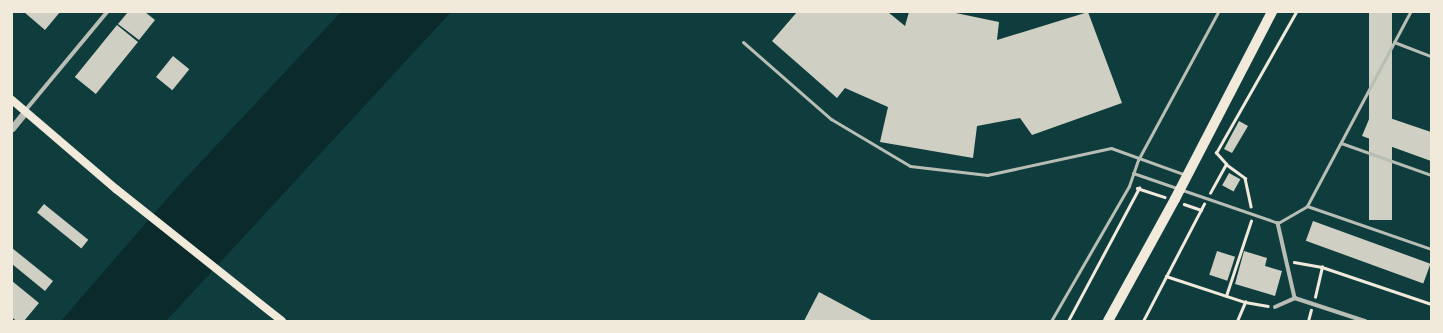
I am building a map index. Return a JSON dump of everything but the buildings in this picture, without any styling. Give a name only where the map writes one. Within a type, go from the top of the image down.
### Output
[{"type":"main road","points":[[1108,321],[1188,175],[1272,12]]},
{"type":"main road","points":[[12,100],[24,112],[116,190],[282,321]]},
{"type":"street","points":[[12,128],[106,12]]},
{"type":"street","points":[[1278,224],[1295,298]]},
{"type":"street","points":[[1275,307],[1295,298],[1365,321]]},
{"type":"lane","points":[[1051,321],[1129,186],[1138,160],[1218,12]]},
{"type":"lane","points":[[1133,173],[1278,224],[1307,206],[1410,12]]},
{"type":"lane","points":[[743,42],[831,118],[910,166],[987,175],[1111,148],[1138,160],[1188,175]]},
{"type":"lane","points":[[1394,42],[1431,56]]},
{"type":"lane","points":[[1341,142],[1431,175]]},
{"type":"lane","points":[[1307,206],[1431,249]]},
{"type":"path","points":[[1226,296],[1253,214],[1245,178],[1226,164],[1216,154],[1296,12]]},
{"type":"path","points":[[1143,321],[1226,164]]},
{"type":"path","points":[[1068,321],[1139,188]]},
{"type":"path","points":[[1286,260],[1322,267],[1431,304]]},
{"type":"path","points":[[1313,304],[1322,267]]},
{"type":"path","points":[[1166,276],[1245,302],[1275,307]]},
{"type":"path","points":[[1237,321],[1245,302]]},
{"type":"water","points":[[341,12],[451,12],[166,321],[61,321],[170,195]]}]
